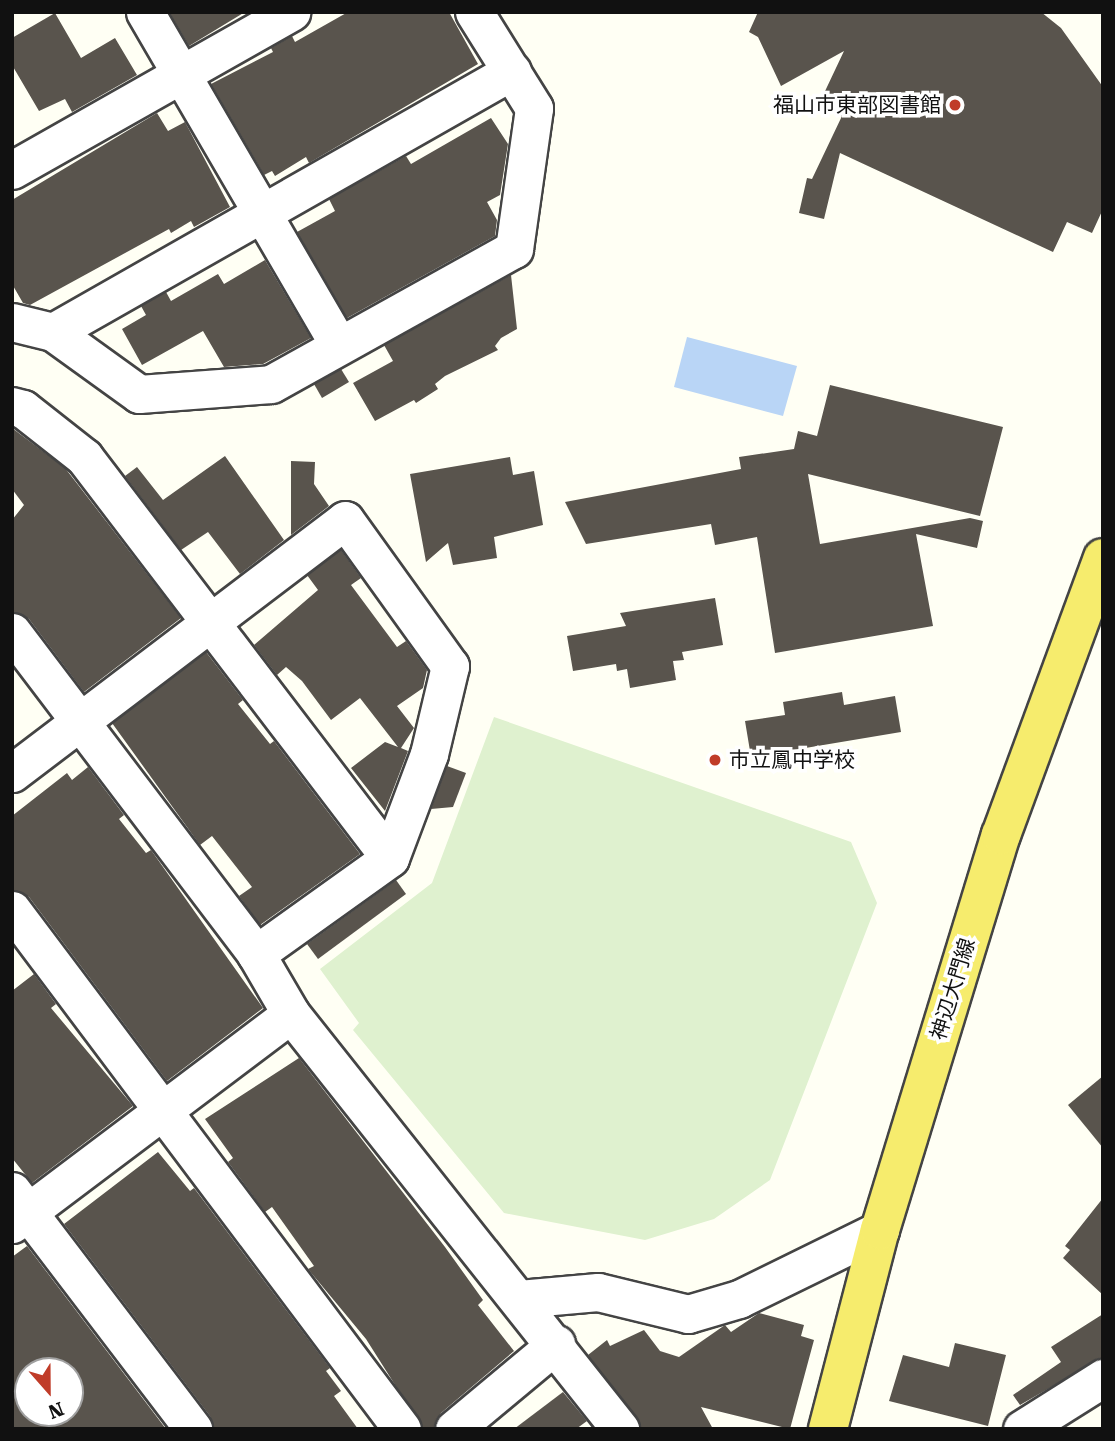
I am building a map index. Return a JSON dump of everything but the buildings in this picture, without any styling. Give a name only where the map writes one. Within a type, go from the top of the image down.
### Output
[{"type":"main road","name":"神辺大門線","points":[[828,1429],[880,1230],[1001,835],[1103,558]]},
{"type":"street","points":[[145,12],[340,345]]},
{"type":"street","points":[[12,170],[291,12]]},
{"type":"street","points":[[12,322],[53,332],[139,394],[271,384],[514,249],[534,108],[474,12]]},
{"type":"street","points":[[53,332],[261,210],[512,71]]},
{"type":"street","points":[[12,406],[23,409],[84,457],[213,621],[390,858]]},
{"type":"street","points":[[12,773],[345,520],[450,666],[429,754],[390,858],[256,954]]},
{"type":"street","points":[[12,632],[256,954],[291,1014],[556,1344],[620,1429]]},
{"type":"street","points":[[12,910],[161,1112],[402,1429]]},
{"type":"street","points":[[193,1429],[17,1209],[161,1112],[291,1014]]},
{"type":"street","points":[[519,1299],[597,1292],[688,1314],[739,1299],[880,1230]]},
{"type":"street","points":[[454,1429],[556,1344]]},
{"type":"street","points":[[1022,1429],[1103,1378]]},
{"type":"green space","points":[[494,717],[851,842],[877,903],[770,1180],[714,1219],[645,1240],[504,1213],[353,1030],[359,1023],[320,969],[432,883]]},
{"type":"water","points":[[687,337],[797,366],[783,416],[674,387]]},
{"type":"place","name":"福山市東部図書館","points":[[955,105]]},
{"type":"place","name":"市立鳳中学校","points":[[715,760]]}]
